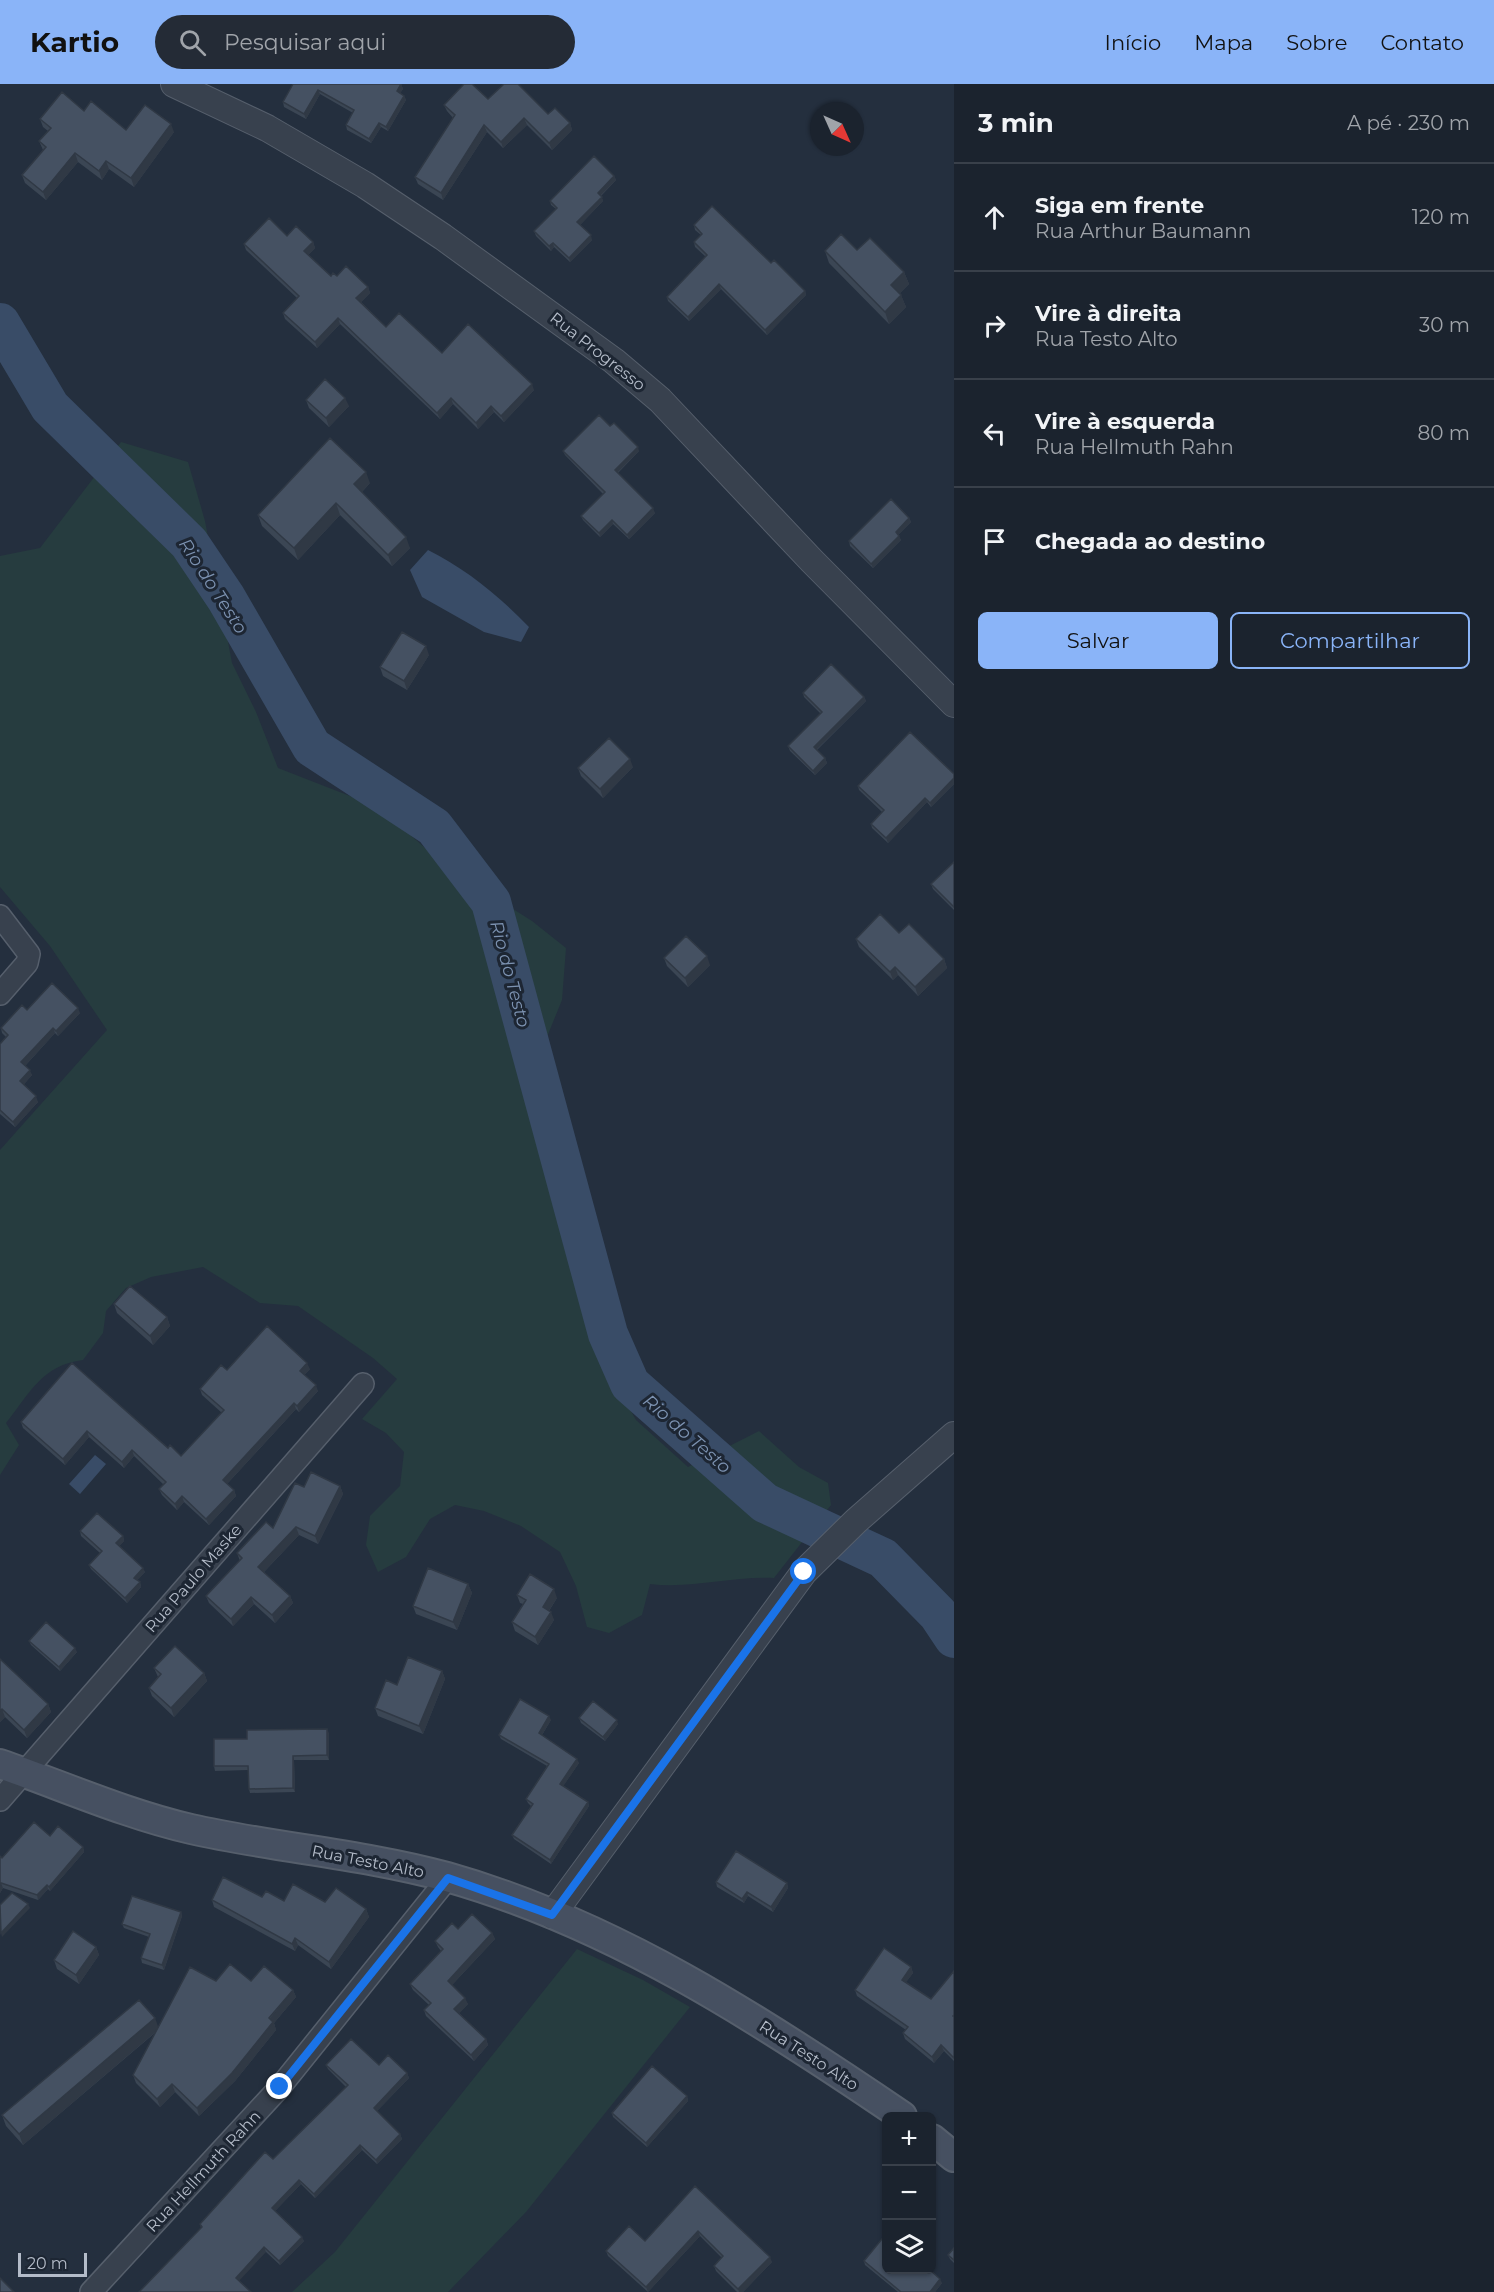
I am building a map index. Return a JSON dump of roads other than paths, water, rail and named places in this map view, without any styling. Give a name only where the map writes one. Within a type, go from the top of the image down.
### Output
[{"type":"main road","name":"Rua Testo Alto","points":[[12,1768],[142,1815],[188,1828],[405,1867],[448,1878],[552,1915],[666,1968],[734,2006],[896,2112]]},
{"type":"main road","points":[[936,2142],[954,2157]]},
{"type":"street","name":"Rua Progresso","points":[[174,84],[267,128],[365,186],[443,237],[614,361],[660,400],[812,561],[954,704]]},
{"type":"street","points":[[0,916],[29,954],[27,963],[0,994]]},
{"type":"street","name":"Rua Paulo Maske","points":[[0,1800],[12,1768],[363,1384]]},
{"type":"street","points":[[552,1915],[814,1561],[954,1435]]},
{"type":"street","name":"Rua Hellmuth Rahn","points":[[91,2292],[280,2087],[448,1878]]},
{"type":"water","points":[[428,550],[469,574],[518,616],[529,627],[521,642],[484,632],[422,597],[410,570]]},
{"type":"water","points":[[95,1455],[106,1464],[80,1494],[69,1484]]},
{"type":"waterway","name":"Rio do Testo","points":[[0,323],[50,407],[189,543],[226,598],[312,747],[434,827],[491,902],[608,1334],[630,1384],[765,1503],[883,1558],[938,1614],[954,1638]]}]
